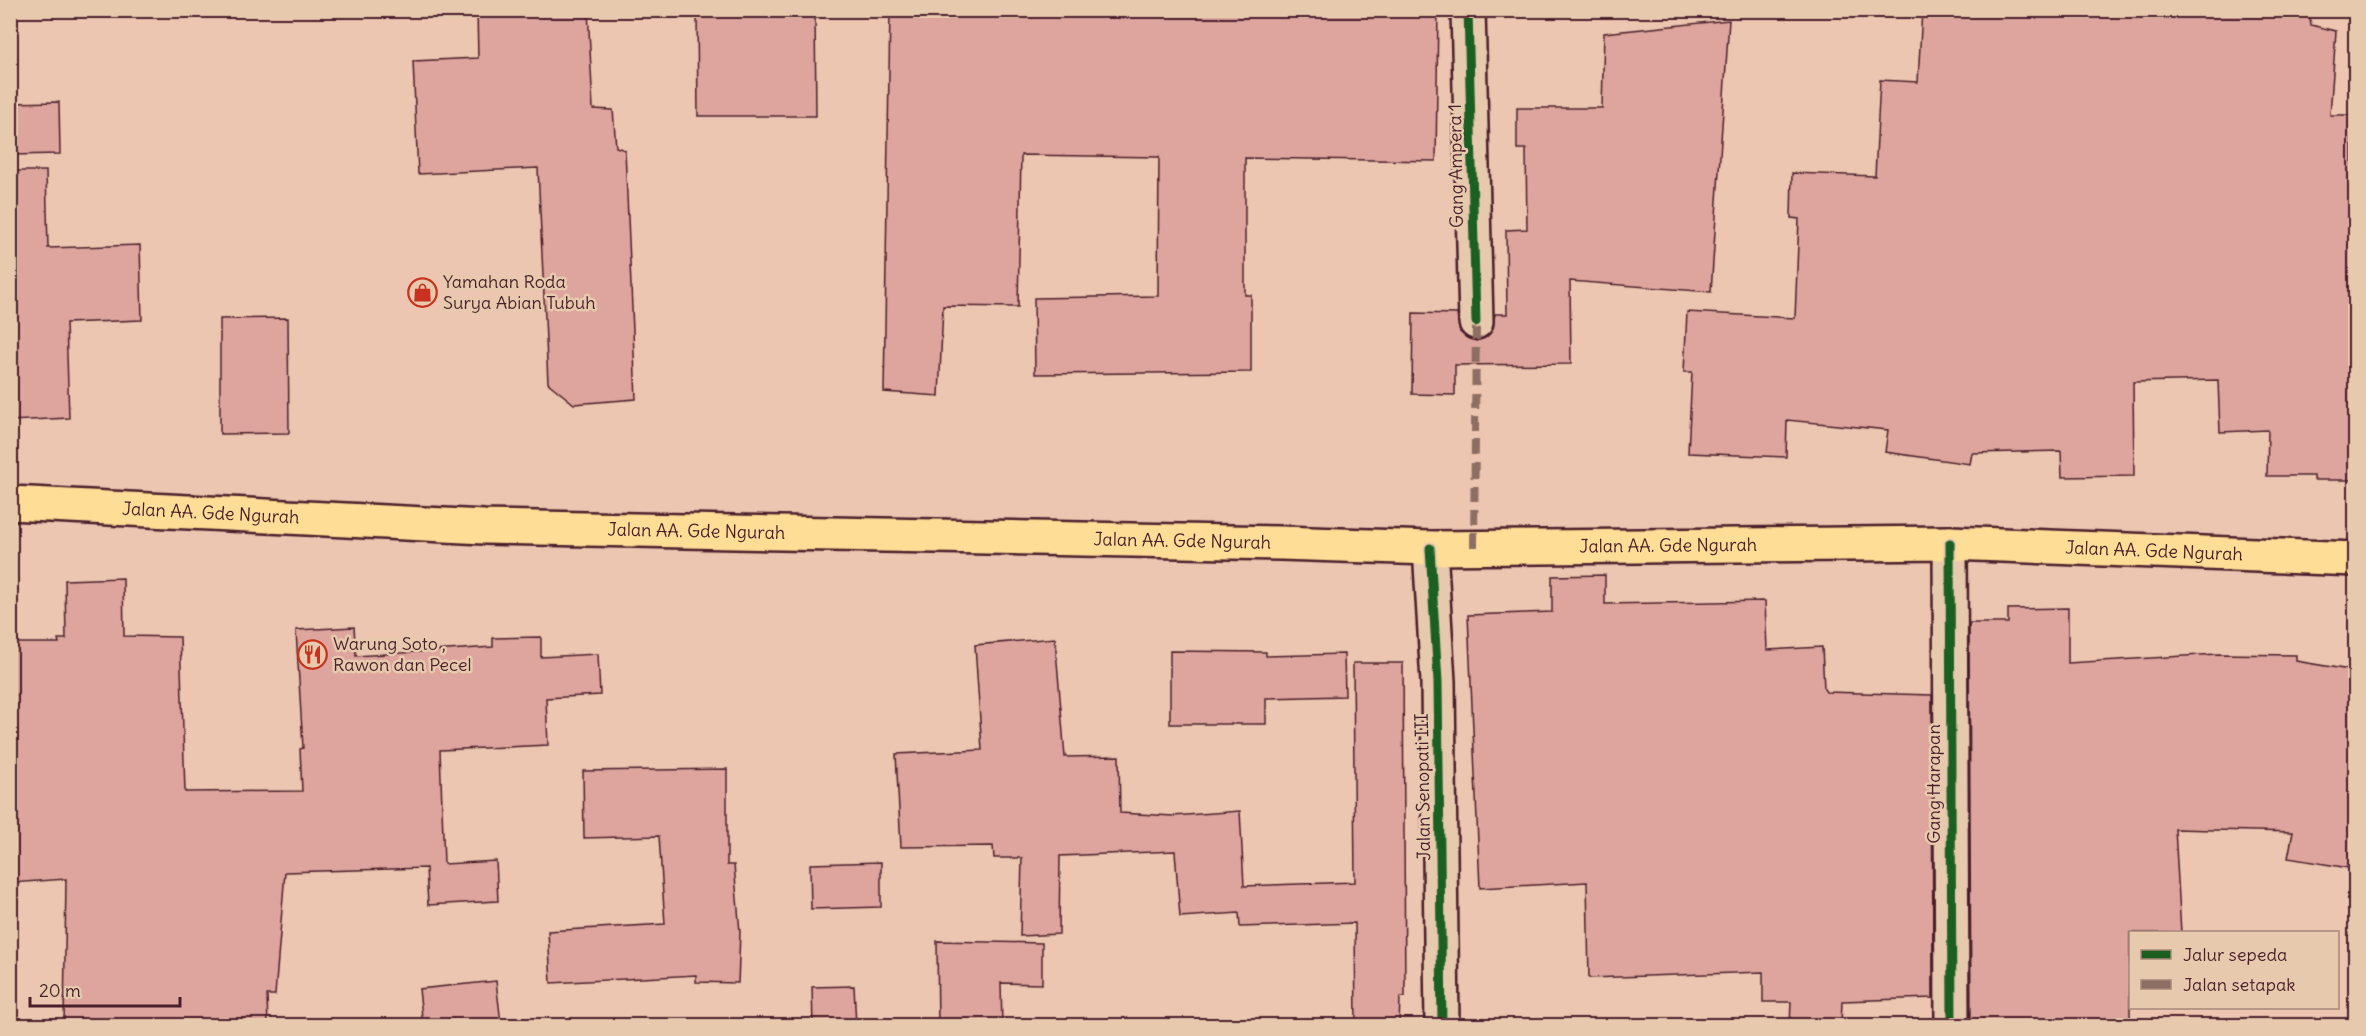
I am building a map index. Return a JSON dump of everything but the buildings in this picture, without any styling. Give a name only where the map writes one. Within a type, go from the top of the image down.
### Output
[{"type":"main road","name":"Jalan AA. Gde Ngurah","points":[[10,503],[484,527],[1269,542],[1430,548],[1950,543],[2355,559]]},
{"type":"street","name":"Gang Ampera 1","points":[[1468,10],[1476,321]]},
{"type":"street","name":"Gang Harapan","points":[[1950,543],[1952,1026]]},
{"type":"street","name":"Jalan Senopati III","points":[[1430,548],[1438,694],[1442,1026]]},
{"type":"marked path","points":[[1474,547],[1476,322]]},
{"type":"cycle path","points":[[1468,10],[1476,322]]},
{"type":"cycle path","points":[[1950,543],[1952,1026]]},
{"type":"cycle path","points":[[1430,548],[1438,682],[1442,1026]]},
{"type":"place","name":"Yamahan Roda Surya Abian Tubuh","points":[[422,292]]},
{"type":"place","name":"Warung Soto , Rawon dan Pecel","points":[[312,654]]}]
